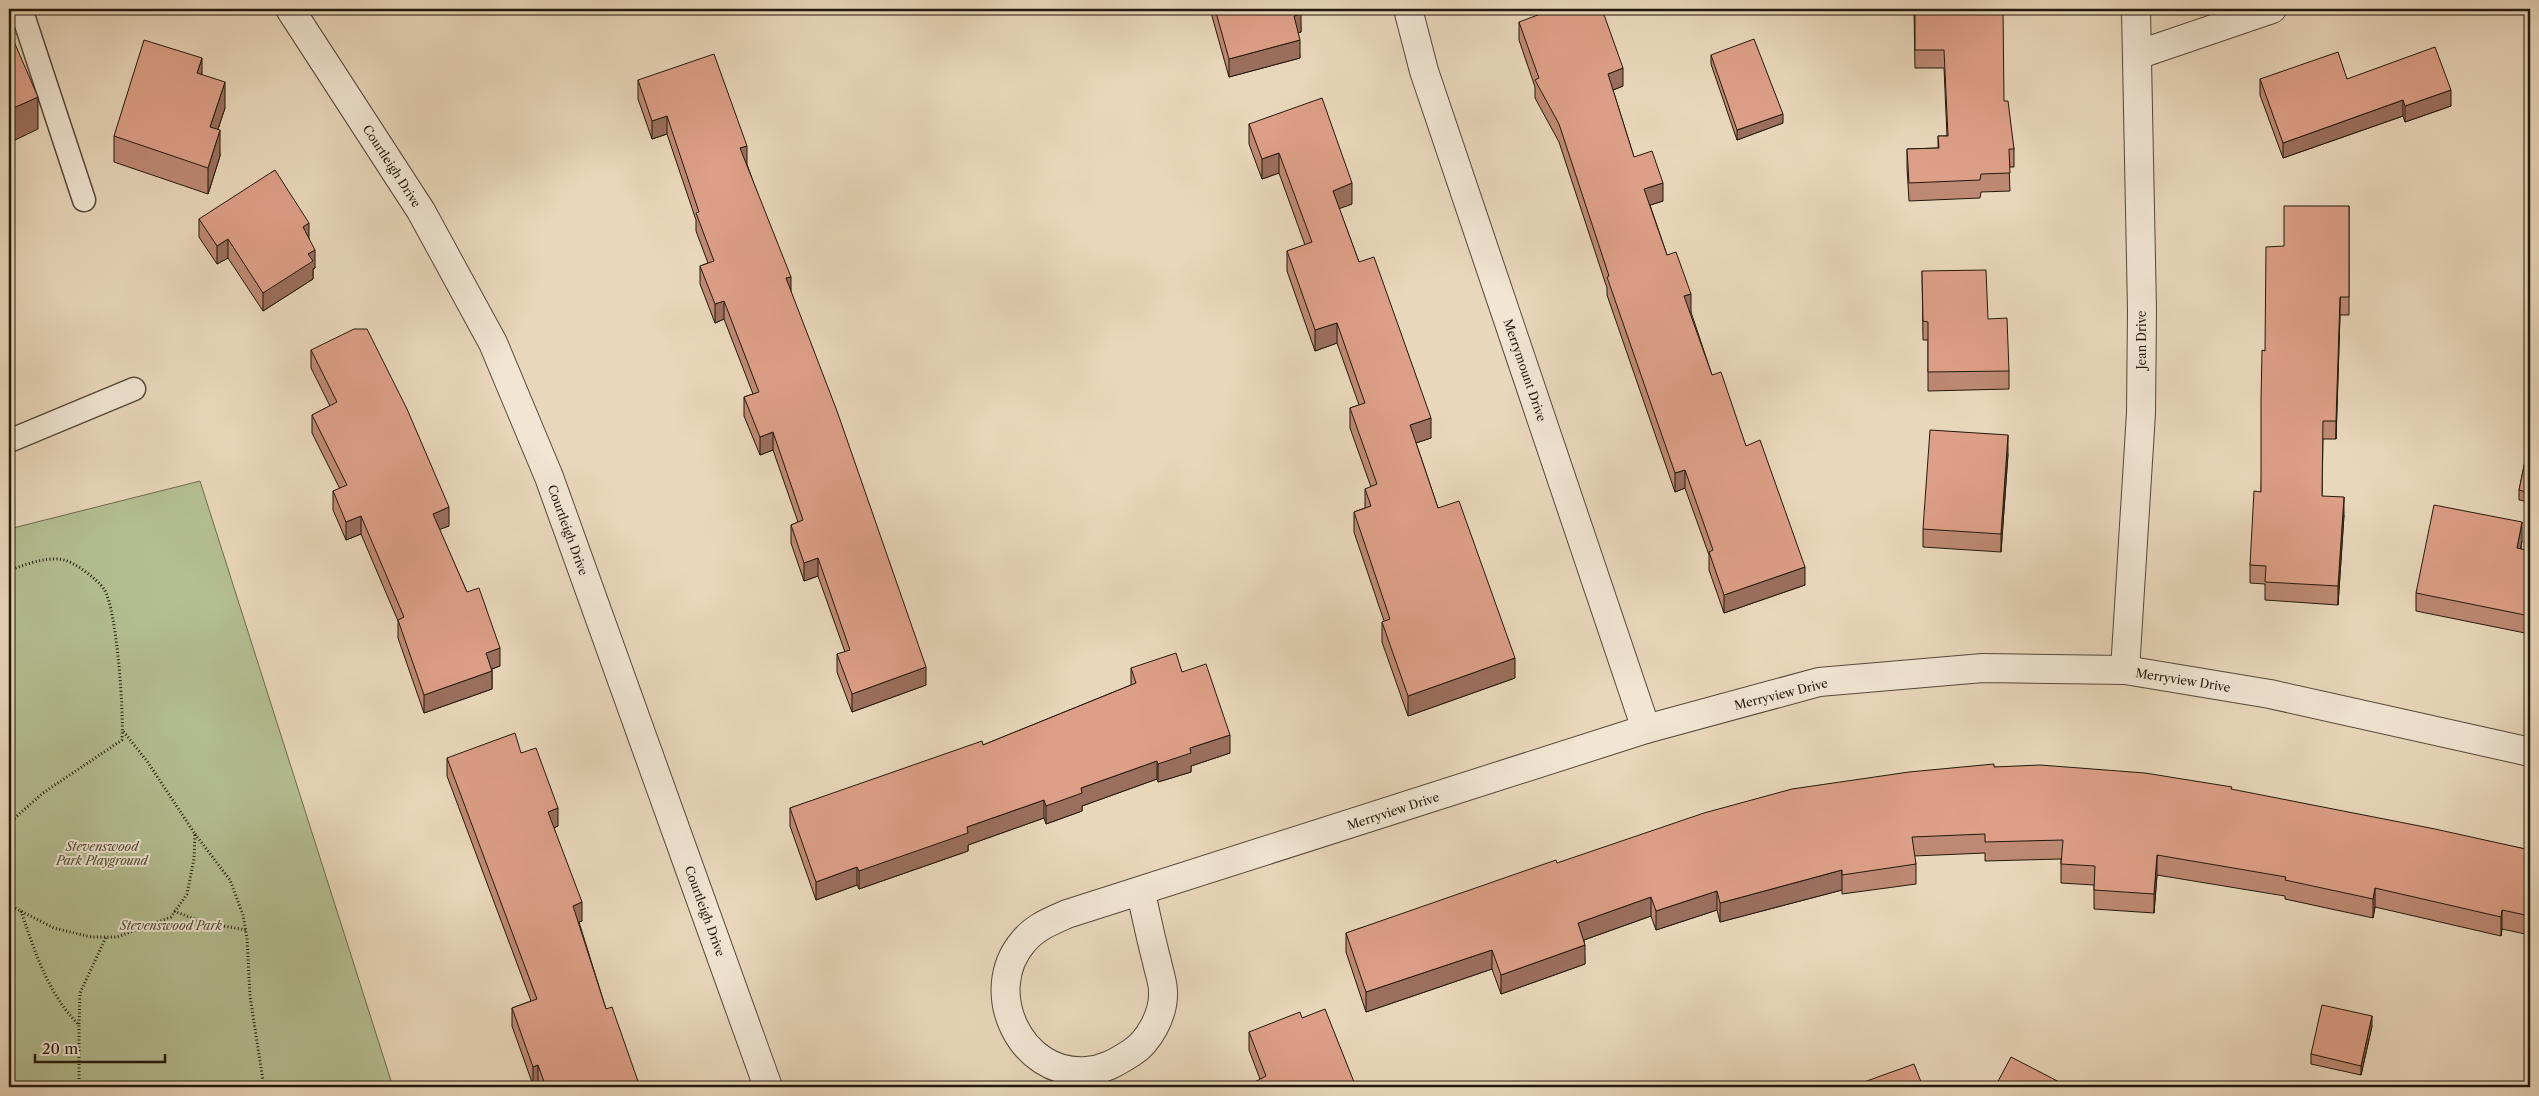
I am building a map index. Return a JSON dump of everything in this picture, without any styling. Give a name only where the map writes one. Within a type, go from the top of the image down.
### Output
[{"type":"street","name":"Courtleigh Drive","points":[[290,9],[421,211],[493,343],[562,514],[768,1087]]},
{"type":"street","name":"Merrymount Drive","points":[[1408,9],[1424,71],[1646,729]]},
{"type":"street","name":"Jean Drive","points":[[2125,670],[2141,413],[2142,310],[2136,9]]},
{"type":"street","points":[[2137,55],[2272,9]]},
{"type":"street","name":"Merryview Drive","points":[[1141,892],[1163,992],[1156,1022],[1140,1048],[1111,1066],[1086,1071],[1062,1068],[1039,1057],[1020,1040],[1011,1024],[1005,1004],[1005,982],[1010,963],[1022,942],[1041,925],[1067,914],[1141,892],[1646,729],[1820,682],[1983,668],[2125,670],[2270,694],[2530,752]]},
{"type":"lane","points":[[21,9],[84,200]]},
{"type":"lane","points":[[9,441],[134,389]]},
{"type":"path","points":[[9,570],[40,560],[65,560],[84,572],[104,590],[113,621],[123,730],[122,740],[43,793],[9,823]]},
{"type":"path","points":[[123,730],[147,761],[195,834],[230,880],[244,915],[250,996],[264,1087]]},
{"type":"path","points":[[9,905],[54,928],[91,937],[117,937],[171,917],[187,894],[194,859],[195,834]]},
{"type":"path","points":[[21,911],[48,982],[63,1010],[78,1025]]},
{"type":"path","points":[[174,911],[202,922],[246,930]]},
{"type":"path","points":[[79,1087],[78,1025],[80,993],[106,937]]},
{"type":"green space","name":"Stevenswood Park","points":[[200,481],[393,1087],[9,1087],[9,529]]},
{"type":"building","points":[[1215,9],[1300,9],[1301,14],[1294,16],[1300,40],[1229,59]]},
{"type":"building","points":[[1554,9],[1602,9],[1623,68],[1608,74],[1634,157],[1652,151],[1663,183],[1644,189],[1667,255],[1676,252],[1691,294],[1684,296],[1712,375],[1721,372],[1746,446],[1760,440],[1805,567],[1724,595],[1709,552],[1713,550],[1685,470],[1675,473],[1607,277],[1609,276],[1559,124],[1535,80],[1539,78],[1519,22]]},
{"type":"building","points":[[1915,9],[2003,9],[2004,101],[2008,101],[2014,149],[2009,149],[2010,173],[1981,174],[1980,180],[1909,183],[1907,149],[1939,148],[1938,136],[1948,136],[1944,50],[1915,50]]},
{"type":"building","points":[[9,30],[38,97],[9,110]]},
{"type":"building","points":[[1754,39],[1783,114],[1737,130],[1711,55]]},
{"type":"building","points":[[144,40],[202,58],[197,73],[225,82],[210,127],[220,130],[208,168],[114,136]]},
{"type":"building","points":[[2435,47],[2451,90],[2405,106],[2403,100],[2283,143],[2260,79],[2338,52],[2347,79]]},
{"type":"building","points":[[714,54],[747,146],[740,148],[791,277],[786,278],[837,411],[926,667],[852,694],[837,654],[850,650],[818,558],[804,563],[791,525],[803,520],[773,432],[760,437],[744,397],[759,392],[724,301],[715,304],[700,266],[714,261],[696,213],[699,212],[667,116],[652,121],[638,80]]},
{"type":"building","points":[[1322,98],[1352,183],[1333,191],[1359,262],[1374,257],[1431,418],[1410,425],[1438,508],[1459,501],[1515,658],[1408,696],[1382,622],[1390,619],[1354,512],[1371,506],[1365,489],[1377,484],[1350,408],[1365,403],[1337,323],[1315,330],[1287,251],[1312,242],[1279,153],[1262,159],[1249,124]]},
{"type":"building","points":[[275,170],[309,223],[303,227],[315,250],[308,254],[313,261],[263,293],[228,239],[217,246],[199,219]]},
{"type":"building","points":[[2284,206],[2349,206],[2349,297],[2340,297],[2336,421],[2323,421],[2322,496],[2344,497],[2338,586],[2265,582],[2266,566],[2250,565],[2254,491],[2261,492],[2262,350],[2265,351],[2266,247],[2284,246]]},
{"type":"building","points":[[1986,270],[1988,319],[2007,318],[2009,371],[1928,372],[1928,322],[1923,321],[1922,271]]},
{"type":"building","points":[[354,329],[367,329],[407,409],[449,507],[433,514],[467,592],[479,588],[500,648],[486,653],[492,671],[424,695],[398,620],[404,617],[361,516],[346,522],[333,491],[347,485],[312,415],[337,402],[311,350]]},
{"type":"building","points":[[1930,430],[2008,435],[2001,534],[1923,529]]},
{"type":"building","points":[[2530,437],[2530,493],[2519,490]]},
{"type":"building","points":[[2434,505],[2522,522],[2517,548],[2530,551],[2530,616],[2416,593]]},
{"type":"building","points":[[1176,653],[1182,672],[1206,664],[1230,735],[1190,748],[1191,753],[1158,764],[1157,761],[1081,788],[1082,793],[1046,806],[1044,800],[967,827],[968,833],[859,871],[857,867],[816,882],[790,808],[982,741],[983,745],[1136,683],[1131,668]]},
{"type":"building","points":[[515,733],[521,753],[536,748],[558,808],[548,812],[582,902],[573,906],[606,1009],[612,1007],[640,1087],[546,1087],[538,1065],[533,1067],[512,1008],[537,999],[447,758]]},
{"type":"building","points":[[1994,764],[1994,767],[2040,765],[2145,773],[2232,787],[2231,789],[2435,829],[2530,850],[2530,916],[2502,910],[2501,917],[2375,888],[2373,899],[2285,880],[2286,877],[2157,855],[2154,894],[2094,890],[2095,866],[2061,864],[2063,840],[1985,842],[1985,834],[1912,837],[1916,864],[1842,875],[1842,870],[1720,903],[1717,891],[1656,911],[1651,897],[1578,923],[1585,945],[1501,975],[1492,950],[1366,992],[1346,933],[1556,860],[1557,863],[1704,813],[1792,789],[1909,772]]},
{"type":"building","points":[[2322,1005],[2372,1016],[2361,1066],[2311,1054]]},
{"type":"building","points":[[1325,1009],[1356,1087],[1245,1087],[1266,1076],[1249,1032],[1300,1012],[1302,1018]]},
{"type":"building","points":[[2011,1057],[2069,1087],[1995,1087]]},
{"type":"building","points":[[1914,1064],[1923,1087],[1850,1087]]},
{"type":"park label","name":"Stevenswood Park Playground","points":[[102,853]]}]
